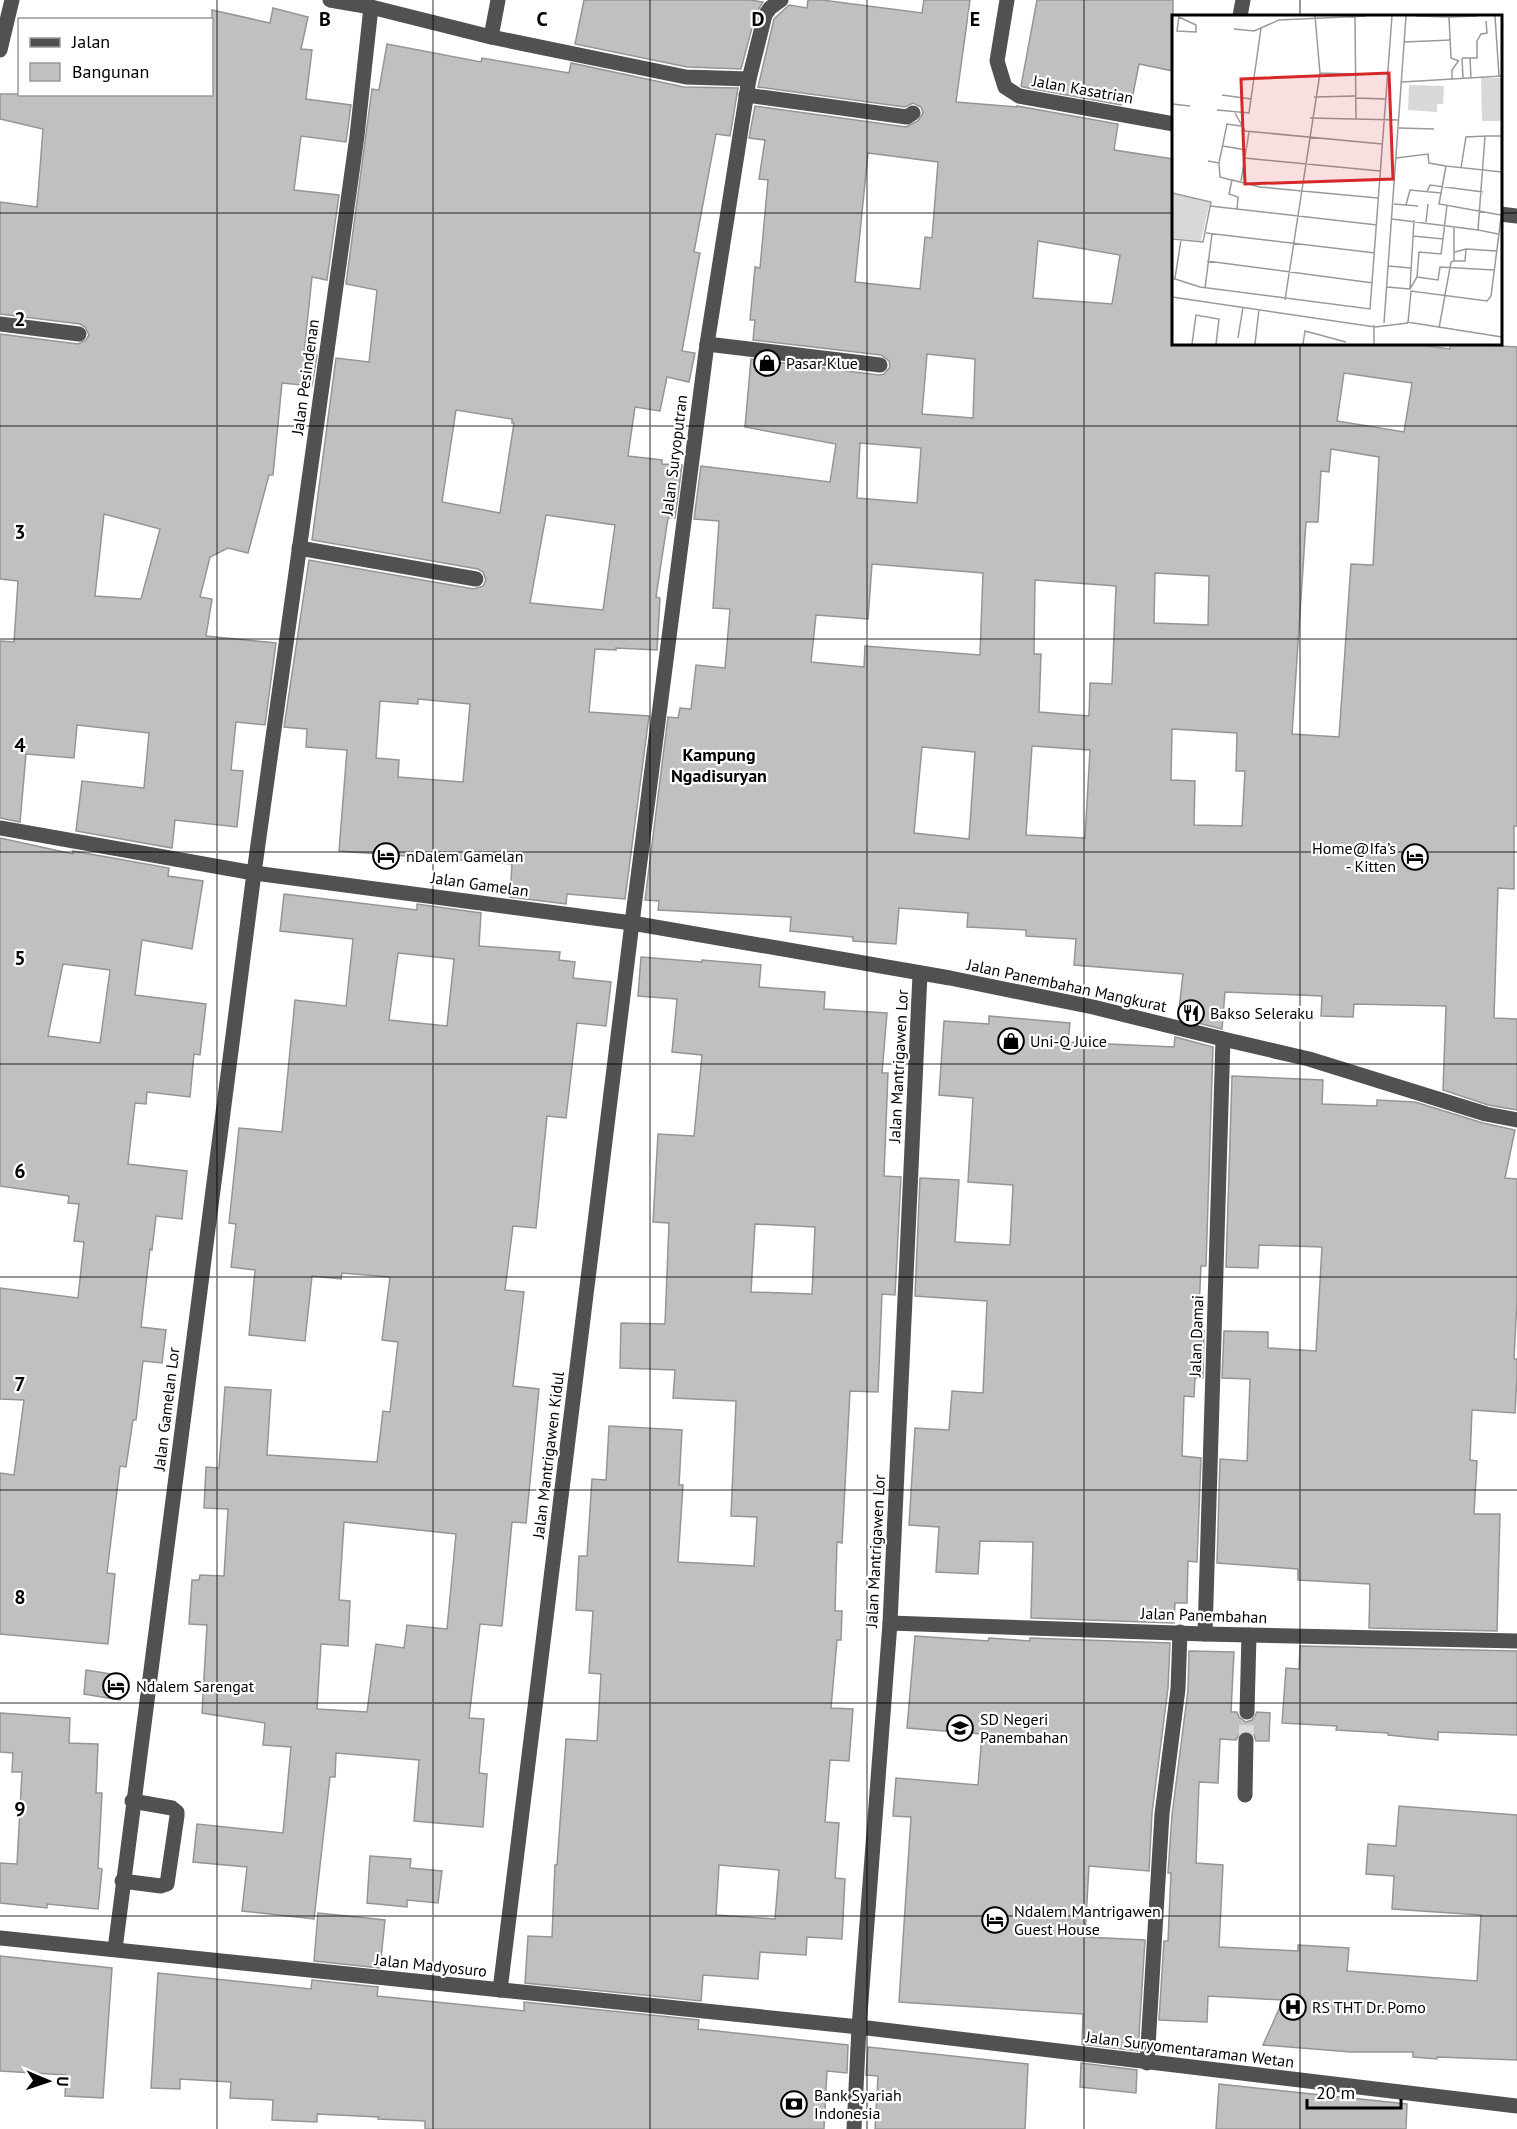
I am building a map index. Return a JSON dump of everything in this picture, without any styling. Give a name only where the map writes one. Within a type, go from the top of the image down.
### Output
[{"type":"street","points":[[0,50],[12,0]]},
{"type":"street","points":[[330,0],[371,7],[490,37],[686,78],[749,79]]},
{"type":"street","points":[[490,37],[498,0]]},
{"type":"street","name":"Jalan Suryoputran","points":[[632,923],[707,344],[746,95],[765,15],[781,0]]},
{"type":"street","name":"Jalan Kasatrian","points":[[1007,0],[998,61],[1005,87],[1019,96],[1172,124]]},
{"type":"street","points":[[1240,15],[1243,0]]},
{"type":"street","name":"Jalan Pesindenan","points":[[254,873],[357,136],[371,7]]},
{"type":"street","points":[[746,95],[907,117],[913,113]]},
{"type":"street","points":[[1502,214],[1517,216]]},
{"type":"street","points":[[0,324],[79,334]]},
{"type":"street","points":[[707,344],[880,365]]},
{"type":"street","points":[[299,548],[476,579]]},
{"type":"street","name":"Jalan Gamelan","points":[[0,828],[254,873],[632,923],[920,974]]},
{"type":"street","name":"Jalan Gamelan Lor","points":[[115,1949],[132,1801],[254,873]]},
{"type":"street","name":"Jalan Mantrigawen Kidul","points":[[500,1990],[632,923]]},
{"type":"street","name":"Jalan Panembahan Mangkurat","points":[[920,974],[1094,1007],[1309,1059],[1486,1114],[1517,1120]]},
{"type":"street","name":"Jalan Mantrigawen Lor","points":[[854,2129],[858,2026],[890,1623],[920,974]]},
{"type":"street","name":"Jalan Damai","points":[[1205,1634],[1223,1040]]},
{"type":"street","name":"Jalan Panembahan","points":[[890,1623],[1205,1634],[1517,1641]]},
{"type":"street","points":[[1147,2063],[1162,1814],[1178,1689],[1180,1632]]},
{"type":"street","points":[[1247,1712],[1249,1635]]},
{"type":"street","points":[[1245,1795],[1246,1740]]},
{"type":"street","points":[[122,1881],[161,1886],[167,1884],[177,1816],[177,1812],[172,1808],[132,1801]]},
{"type":"street","name":"Jalan Madyosuro","points":[[0,1938],[858,2026]]},
{"type":"street","name":"Jalan Suryomentaraman Wetan","points":[[858,2026],[1147,2063],[1517,2106]]},
{"type":"building","points":[[584,0],[750,0],[763,2],[756,13],[741,69],[687,67],[575,44]]},
{"type":"building","points":[[808,0],[822,0],[922,13],[924,0],[970,0],[956,102],[1017,106],[1118,124],[1114,150],[1172,159],[1172,345],[1420,345],[1450,349],[1450,345],[1517,347],[1517,826],[1514,826],[1514,889],[1498,888],[1494,1018],[1517,1019],[1517,1110],[1488,1105],[1443,1090],[1446,1006],[1354,1004],[1353,1017],[1321,1016],[1322,996],[1225,992],[1222,1029],[1178,1018],[1183,974],[1074,965],[1076,939],[1026,936],[1026,930],[967,927],[968,913],[899,908],[896,944],[853,941],[853,937],[790,931],[791,917],[658,910],[659,901],[645,900],[668,717],[678,718],[680,708],[691,709],[696,665],[725,668],[730,609],[713,608],[719,521],[694,519],[701,466],[830,482],[836,444],[745,427],[751,359],[879,375],[884,374],[890,367],[889,361],[881,355],[753,340],[755,320],[750,320],[755,267],[760,268],[768,180],[759,179],[765,140],[749,138],[755,106],[906,127],[918,121],[923,113],[921,107],[913,103],[905,107],[758,87],[774,19],[789,5],[807,8]],"holes":[[[868,153],[938,162],[932,238],[925,237],[920,289],[855,282]],[[1038,241],[1120,255],[1112,304],[1033,298]],[[927,354],[975,359],[973,418],[922,414]],[[1344,373],[1412,383],[1404,432],[1337,421]],[[860,443],[921,448],[917,503],[857,498]],[[1331,449],[1379,457],[1373,565],[1351,564],[1339,737],[1292,734],[1306,522],[1318,522],[1321,471],[1329,472]],[[872,564],[983,573],[980,655],[865,646],[864,667],[811,662],[816,615],[868,619]],[[1155,573],[1209,576],[1208,625],[1154,623]],[[1035,580],[1116,586],[1112,684],[1090,683],[1089,716],[1039,712],[1041,654],[1034,654]],[[1172,729],[1237,733],[1236,771],[1245,771],[1242,826],[1194,825],[1195,781],[1171,780]],[[1032,746],[1090,750],[1085,838],[1026,835]],[[922,747],[975,752],[969,839],[914,833]]]},
{"type":"building","points":[[1037,0],[1173,0],[1172,71],[1139,64],[1131,104],[1122,102],[1121,105],[1021,86]]},
{"type":"building","points":[[273,8],[308,17],[301,49],[312,50],[306,99],[351,105],[346,142],[301,136],[294,190],[339,195],[327,280],[312,277],[304,353],[317,355],[312,386],[282,383],[273,475],[269,475],[248,553],[228,548],[210,557],[200,597],[212,599],[206,636],[276,643],[265,725],[236,722],[231,770],[243,771],[237,827],[175,820],[172,848],[76,831],[82,781],[144,788],[149,733],[77,725],[74,758],[26,754],[20,822],[0,818],[0,641],[14,642],[18,581],[0,579],[0,334],[78,344],[86,340],[89,335],[85,327],[80,324],[0,314],[0,202],[37,207],[43,129],[0,119],[0,94],[18,94],[18,96],[213,96],[212,10],[270,23]],"holes":[[[104,514],[160,529],[141,599],[95,596]]]},
{"type":"building","points":[[387,44],[481,62],[482,58],[569,73],[571,63],[684,87],[738,88],[730,136],[716,134],[694,252],[700,253],[682,351],[695,353],[689,382],[667,377],[660,411],[635,407],[628,456],[662,460],[662,464],[682,465],[675,518],[668,518],[656,597],[660,598],[657,650],[595,649],[589,712],[649,716],[625,899],[567,894],[566,904],[510,897],[512,864],[339,851],[347,750],[306,747],[307,729],[284,727],[309,560],[474,589],[483,586],[486,580],[483,572],[478,569],[312,540],[336,358],[369,362],[377,290],[346,284],[372,89],[379,90]],"holes":[[[456,410],[512,419],[514,423],[500,513],[442,502]],[[546,515],[615,525],[603,610],[530,603]],[[418,699],[470,704],[463,782],[398,777],[399,760],[376,758],[380,701],[418,704]]]},
{"type":"building","points":[[0,838],[73,854],[73,851],[169,868],[168,876],[203,881],[192,949],[142,940],[135,995],[206,1004],[200,1055],[194,1054],[190,1097],[147,1092],[146,1104],[135,1103],[128,1164],[187,1171],[182,1219],[156,1216],[152,1250],[150,1249],[141,1327],[166,1330],[162,1363],[143,1361],[136,1420],[133,1420],[126,1467],[120,1466],[107,1573],[115,1574],[108,1644],[0,1634],[0,1473],[14,1475],[24,1400],[0,1399],[0,1288],[78,1298],[84,1242],[74,1241],[79,1204],[68,1203],[69,1196],[0,1186]],"holes":[[[63,964],[110,970],[100,1043],[48,1036]]]},
{"type":"building","points":[[284,894],[417,910],[417,904],[481,913],[479,946],[560,952],[559,960],[575,962],[573,978],[611,982],[606,1026],[577,1023],[566,1118],[547,1116],[536,1228],[513,1226],[505,1290],[524,1292],[513,1386],[539,1389],[526,1523],[512,1522],[502,1626],[480,1624],[469,1718],[484,1719],[479,1773],[487,1774],[483,1827],[414,1821],[419,1760],[336,1753],[335,1777],[330,1777],[314,1919],[242,1911],[247,1867],[193,1862],[197,1824],[283,1833],[291,1747],[263,1745],[265,1723],[202,1713],[207,1625],[189,1624],[192,1580],[199,1580],[200,1575],[224,1576],[228,1509],[204,1508],[206,1467],[219,1468],[225,1387],[271,1390],[267,1455],[377,1462],[383,1411],[390,1412],[398,1342],[382,1340],[390,1277],[342,1273],[341,1279],[312,1276],[305,1341],[249,1335],[255,1270],[231,1267],[236,1224],[229,1223],[239,1128],[282,1132],[295,1000],[346,1006],[353,939],[280,931]],"holes":[[[398,953],[454,959],[447,1026],[389,1020]],[[344,1522],[456,1534],[447,1629],[407,1625],[404,1648],[376,1644],[367,1712],[317,1709],[321,1644],[348,1646],[350,1601],[339,1600]]]},
{"type":"building","points":[[641,957],[702,962],[702,960],[761,965],[759,987],[825,992],[824,1009],[887,1013],[882,1073],[888,1073],[884,1176],[901,1177],[895,1295],[882,1294],[878,1392],[850,1391],[842,1543],[837,1542],[835,1611],[842,1611],[841,1640],[837,1640],[831,1708],[853,1709],[849,1761],[830,1760],[825,1822],[839,1823],[835,1878],[845,1879],[842,1939],[807,1937],[806,1955],[760,1952],[758,1979],[703,1975],[701,2001],[525,1983],[528,1936],[552,1937],[555,1865],[557,1865],[566,1739],[597,1741],[601,1674],[589,1673],[593,1611],[576,1610],[579,1556],[587,1556],[592,1479],[606,1480],[609,1426],[682,1430],[679,1485],[683,1485],[678,1562],[754,1566],[757,1517],[731,1516],[736,1401],[673,1398],[675,1370],[620,1368],[621,1323],[665,1324],[669,1223],[653,1222],[658,1134],[694,1136],[702,1055],[672,1052],[677,999],[638,996]],"holes":[[[755,1224],[815,1227],[812,1294],[751,1292]],[[719,1865],[779,1870],[775,1919],[716,1915]]]},
{"type":"building","points":[[989,1016],[1070,1023],[1068,1042],[1174,1047],[1175,1037],[1213,1047],[1206,1266],[1201,1266],[1198,1331],[1204,1331],[1203,1378],[1195,1378],[1194,1397],[1184,1396],[1182,1456],[1201,1458],[1197,1562],[1188,1561],[1187,1603],[1175,1603],[1174,1623],[1031,1618],[1033,1542],[980,1541],[978,1574],[936,1572],[939,1527],[909,1525],[915,1428],[949,1430],[952,1391],[983,1393],[987,1301],[915,1296],[920,1178],[959,1180],[955,1242],[1010,1245],[1013,1185],[968,1182],[973,1098],[939,1095],[944,1021],[989,1024]]},
{"type":"building","points":[[1232,1076],[1323,1080],[1322,1104],[1377,1106],[1377,1100],[1415,1102],[1483,1123],[1515,1130],[1505,1178],[1517,1179],[1515,1413],[1472,1410],[1470,1460],[1477,1461],[1474,1514],[1500,1514],[1497,1631],[1369,1628],[1370,1584],[1298,1580],[1298,1569],[1217,1563],[1220,1459],[1247,1461],[1250,1379],[1222,1378],[1224,1331],[1268,1332],[1268,1348],[1316,1351],[1322,1247],[1259,1245],[1258,1268],[1226,1267]]},
{"type":"building","points":[[915,1636],[988,1641],[989,1638],[1030,1641],[1030,1638],[1170,1643],[1168,1688],[1152,1813],[1149,1871],[1089,1866],[1085,1937],[1145,1940],[1138,2051],[1082,2044],[1083,2014],[899,2002],[911,1817],[893,1816],[896,1778],[978,1785],[982,1734],[907,1728]]},
{"type":"building","points":[[1300,1646],[1517,1651],[1517,1735],[1438,1732],[1438,1740],[1388,1735],[1388,1733],[1336,1730],[1337,1726],[1282,1723],[1286,1668],[1299,1669]]},
{"type":"building","points":[[1189,1651],[1234,1652],[1231,1712],[1237,1712],[1239,1717],[1246,1722],[1252,1720],[1257,1712],[1270,1713],[1269,1741],[1256,1741],[1254,1735],[1247,1730],[1241,1732],[1236,1740],[1220,1739],[1218,1783],[1199,1782],[1196,1863],[1223,1865],[1219,1947],[1298,1951],[1298,1945],[1349,1948],[1347,1971],[1477,1981],[1481,1915],[1392,1909],[1394,1876],[1366,1874],[1368,1844],[1396,1846],[1399,1806],[1517,1815],[1517,2060],[1437,2057],[1437,2059],[1413,2057],[1413,2052],[1351,2052],[1263,2045],[1283,2000],[1208,1996],[1207,2022],[1159,2020],[1164,1941],[1168,1941],[1171,1873],[1168,1873],[1172,1815],[1188,1690]]},
{"type":"building","points":[[86,1670],[124,1676],[120,1700],[84,1694]]},
{"type":"building","points":[[0,1713],[70,1718],[69,1743],[98,1744],[96,1793],[102,1793],[98,1868],[102,1869],[98,1909],[47,1904],[47,1908],[0,1903],[0,1863],[17,1864],[22,1772],[12,1772],[13,1753],[0,1752]]},
{"type":"building","points":[[370,1856],[411,1859],[410,1868],[442,1871],[438,1903],[407,1900],[407,1907],[367,1903]]},
{"type":"building","points":[[318,1913],[385,1920],[380,1968],[314,1961]]},
{"type":"building","points":[[0,1956],[112,1968],[103,2098],[65,2096],[66,2075],[0,2071]]},
{"type":"building","points":[[158,1973],[311,1989],[312,1980],[378,1987],[377,1996],[524,2011],[524,2002],[699,2020],[698,2029],[848,2045],[847,2073],[827,2071],[824,2129],[425,2129],[425,2121],[317,2114],[317,2122],[272,2120],[273,2100],[230,2098],[231,2082],[180,2079],[180,2089],[151,2088]]},
{"type":"building","points":[[868,2047],[1028,2064],[1025,2129],[875,2129],[878,2076],[866,2075]]},
{"type":"building","points":[[1081,2063],[1137,2070],[1136,2093],[1080,2087]]},
{"type":"building","points":[[1219,2084],[1407,2104],[1406,2129],[1216,2129]]},
{"type":"tunnel","points":[[1246,1740],[1247,1712]]},
{"type":"place","name":"Pasar Klue","points":[[767,363]]},
{"type":"place","name":"nDalem Gamelan","points":[[386,856]]},
{"type":"place","name":"Home@Ifa’s - Kitten","points":[[1415,857]]},
{"type":"place","name":"Bakso Seleraku","points":[[1191,1013]]},
{"type":"place","name":"Uni-Q Juice","points":[[1011,1041]]},
{"type":"place","name":"Ndalem Sarengat","points":[[116,1686]]},
{"type":"place","name":"SD Negeri Panembahan","points":[[960,1728]]},
{"type":"place","name":"Ndalem Mantrigawen Guest House","points":[[995,1920]]},
{"type":"place","name":"RS THT Dr. Pomo","points":[[1293,2007]]},
{"type":"place","name":"Bank Syariah Indonesia","points":[[794,2104]]},
{"type":"district","name":"Kampung Ngadisuryan","points":[[719,765]]}]
